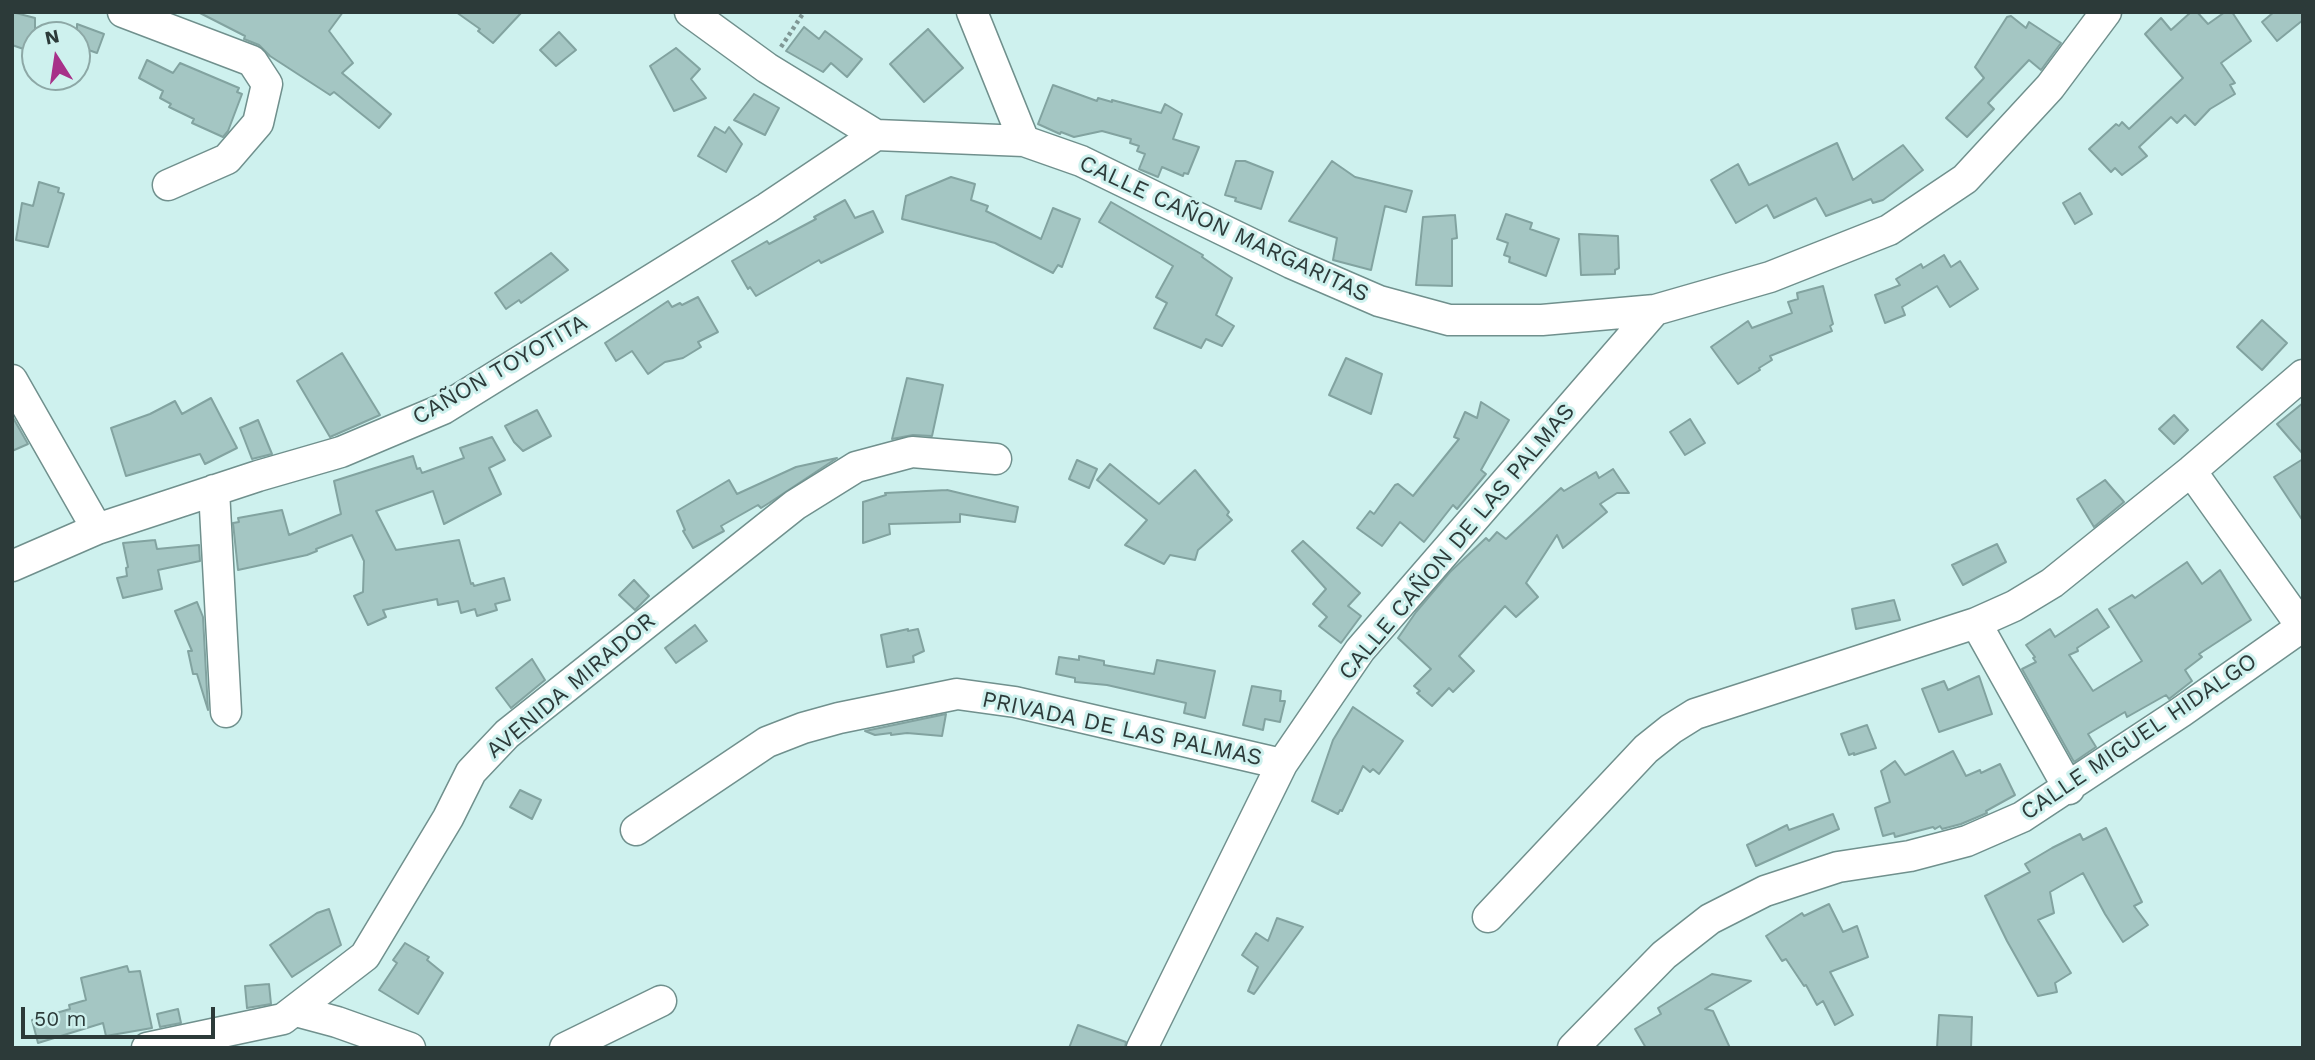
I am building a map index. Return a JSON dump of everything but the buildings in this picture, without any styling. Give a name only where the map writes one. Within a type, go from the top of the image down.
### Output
[{"type":"street","points":[[123,12],[252,61],[267,84],[258,123],[228,159],[168,185]]},
{"type":"street","points":[[690,12],[767,68],[876,135]]},
{"type":"street","points":[[972,12],[1024,141]]},
{"type":"street","name":"CALLE CAÑON MARGARITAS","points":[[876,135],[1024,141],[1081,161],[1291,264],[1379,301],[1449,320],[1542,320],[1655,310],[1770,277],[1889,230],[1965,179],[2050,87],[2106,12]]},
{"type":"street","name":"CAÑON TOYOTITA","points":[[12,566],[97,529],[341,452],[443,409],[767,208],[876,135]]},
{"type":"street","name":"CALLE CAÑON DE LAS PALMAS","points":[[1142,1048],[1282,764],[1360,649],[1655,310]]},
{"type":"street","points":[[1488,917],[1646,749],[1671,729],[1695,714],[1976,623],[2014,606],[2052,583],[2191,471],[2303,375]]},
{"type":"street","points":[[12,380],[97,529]]},
{"type":"street","name":"AVENIDA MIRADOR","points":[[147,1048],[283,1019],[365,956],[448,818],[471,772],[507,734],[795,505],[856,467],[912,452],[996,459]]},
{"type":"street","points":[[2191,471],[2302,626]]},
{"type":"street","points":[[214,490],[226,712]]},
{"type":"street","points":[[1976,623],[2069,789]]},
{"type":"street","name":"CALLE MIGUEL HIDALGO","points":[[1573,1048],[1664,955],[1710,919],[1765,891],[1838,867],[1910,856],[1967,841],[2022,817],[2069,789],[2302,626]]},
{"type":"street","name":"PRIVADA DE LAS PALMAS","points":[[636,830],[767,742],[839,718],[957,694],[1015,702],[1282,764]]},
{"type":"street","points":[[565,1048],[662,1001]]},
{"type":"street","points":[[296,1011],[337,1022],[410,1048]]},
{"type":"path","points":[[767,68],[804,12]]}]
